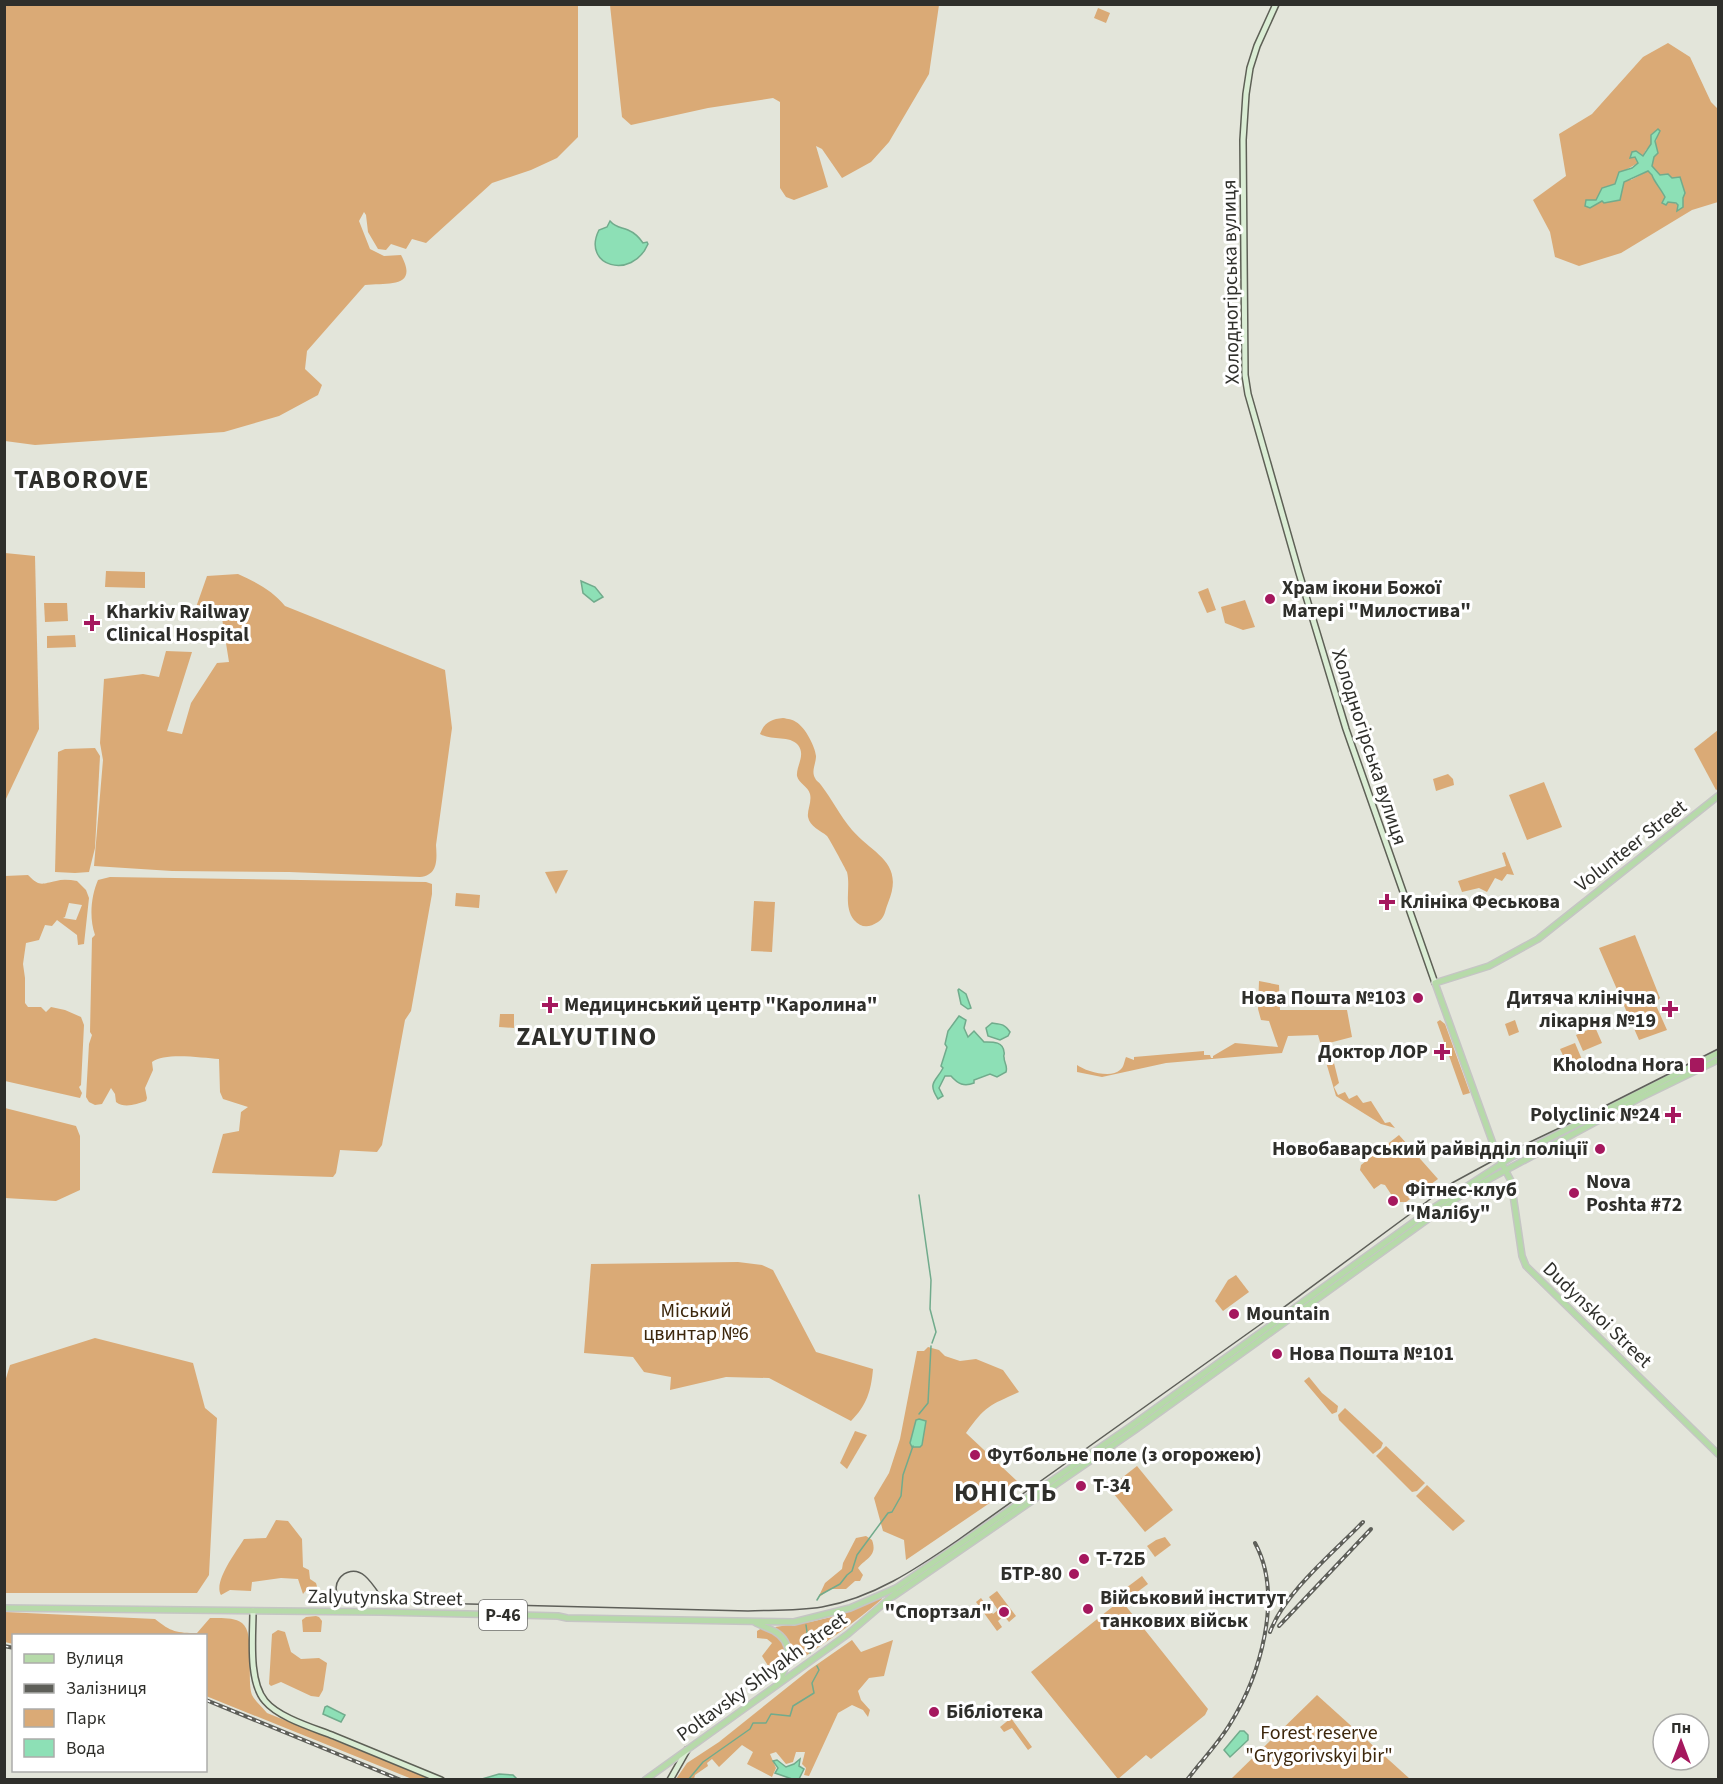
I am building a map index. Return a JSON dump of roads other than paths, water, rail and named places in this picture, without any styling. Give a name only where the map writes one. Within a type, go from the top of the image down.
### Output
[{"type":"main road","name":"Холодногірська вулиця","points":[[1276,4],[1257,46],[1250,68],[1246,94],[1244,140],[1245,375],[1248,394],[1346,729],[1494,1147],[1505,1170]]},
{"type":"main road","name":"Volunteer Street","points":[[1435,983],[1489,966],[1538,939],[1719,796]]},
{"type":"main road","points":[[1501,1163],[1719,1053]]},
{"type":"main road","name":"Poltavsky Shlyakh Street","points":[[645,1779],[848,1634],[894,1596],[1135,1430],[1459,1196],[1640,1098],[1719,1060]]},
{"type":"main road","name":"Zalyutynska Street","points":[[4,1608],[445,1613],[777,1623],[813,1619],[850,1608],[896,1588],[913,1577],[1131,1426],[1365,1257],[1501,1163]]},
{"type":"main road","name":"Dudynskoi Street","points":[[1505,1170],[1511,1181],[1522,1256],[1526,1266],[1719,1455]]},
{"type":"main road","name":"Poltavsky Shlyakh Street","points":[[894,1596],[913,1577]]},
{"type":"main road","points":[[253,1611],[256,1685],[264,1701],[277,1711],[300,1722],[441,1779]]},
{"type":"main road","points":[[755,1622],[775,1632],[785,1642],[789,1656],[787,1668],[778,1684]]},
{"type":"main road","points":[[775,1632],[773,1628],[777,1623]]},
{"type":"main road","points":[[670,1779],[689,1748]]},
{"type":"water","points":[[1658,129],[1660,131],[1655,141],[1658,153],[1654,157],[1652,166],[1660,175],[1680,177],[1685,193],[1683,207],[1677,211],[1676,203],[1668,202],[1666,205],[1662,203],[1665,197],[1648,171],[1624,182],[1620,200],[1604,203],[1602,201],[1590,208],[1585,206],[1586,200],[1596,200],[1602,188],[1615,184],[1619,172],[1632,168],[1638,163],[1635,157],[1630,158],[1632,152],[1636,151],[1643,156],[1651,144],[1651,135]]},
{"type":"water","points":[[610,221],[616,226],[633,232],[643,243],[647,242],[641,255],[631,262],[621,265],[611,264],[602,260],[597,253],[595,242],[599,230],[607,227]]},
{"type":"water","points":[[581,581],[595,587],[603,597],[594,602],[583,593]]},
{"type":"water","points":[[959,989],[966,994],[971,1008],[968,1009],[961,1004]]},
{"type":"water","points":[[959,1016],[966,1020],[964,1028],[968,1037],[974,1031],[984,1042],[997,1043],[1002,1046],[1006,1072],[997,1077],[990,1074],[967,1085],[959,1083],[951,1076],[945,1076],[939,1088],[943,1096],[938,1099],[933,1085],[943,1068],[941,1066],[947,1047],[945,1044],[948,1031]]},
{"type":"water","points":[[992,1023],[1006,1027],[1010,1032],[1008,1036],[1000,1040],[988,1036],[986,1028]]},
{"type":"water","points":[[916,1420],[926,1421],[922,1445],[912,1447],[910,1443]]},
{"type":"water","points":[[327,1706],[345,1715],[341,1722],[323,1714]]},
{"type":"water","points":[[1240,1731],[1248,1735],[1248,1740],[1230,1757],[1224,1750]]},
{"type":"water","points":[[800,1759],[799,1766],[804,1769],[799,1779],[775,1773],[778,1768],[773,1761],[777,1760],[786,1767]]},
{"type":"water","points":[[499,1774],[513,1775],[517,1779],[482,1779]]},
{"type":"waterway","points":[[919,1195],[931,1280],[930,1309],[936,1332],[932,1343]]},
{"type":"waterway","points":[[919,1414],[928,1403],[931,1346]]},
{"type":"waterway","points":[[817,1600],[820,1595],[840,1584],[852,1571],[857,1555],[888,1513],[892,1512],[901,1496],[903,1475],[913,1446]]},
{"type":"waterway","points":[[806,1625],[810,1653]]},
{"type":"waterway","points":[[688,1780],[703,1762],[750,1729],[753,1723],[766,1723],[771,1714],[790,1716],[793,1706],[814,1693],[812,1683],[819,1670],[817,1666]]},
{"type":"tram line","points":[[387,1601],[383,1599],[368,1578],[358,1572],[351,1571],[339,1579],[337,1591],[340,1597],[348,1601],[748,1611],[822,1607],[859,1597],[910,1572],[958,1540],[1268,1319],[1452,1183],[1509,1152],[1718,1049]]},
{"type":"railway","points":[[1270,1632],[1277,1617],[1298,1588],[1363,1522]]},
{"type":"railway","points":[[1279,1626],[1371,1529]]},
{"type":"railway","points":[[1187,1780],[1230,1724],[1251,1683],[1259,1660],[1268,1611],[1268,1587],[1255,1543]]},
{"type":"railway","points":[[4,1646],[12,1648]]},
{"type":"railway","points":[[207,1700],[401,1780]]},
{"type":"place","name":"Храм ікони Божої Матері \"Милостива\"","points":[[1270,599]]},
{"type":"place","name":"Kharkiv Railway Clinical Hospital","points":[[92,623]]},
{"type":"place","name":"Клініка Феськова","points":[[1387,902]]},
{"type":"place","name":"Нова Пошта №103","points":[[1418,998]]},
{"type":"place","name":"Медицинський центр \"Каролина\"","points":[[550,1005]]},
{"type":"place","name":"Дитяча клінічна лікарня №19","points":[[1670,1009]]},
{"type":"place","name":"Доктор ЛОР","points":[[1442,1052]]},
{"type":"place","name":"Kholodna Hora","points":[[1697,1065]]},
{"type":"place","name":"Polyclinic №24","points":[[1673,1115]]},
{"type":"place","name":"Новобаварський райвідділ поліції","points":[[1600,1149]]},
{"type":"place","name":"Nova Poshta #72","points":[[1574,1193]]},
{"type":"place","name":"Фітнес-клуб \"Малібу\"","points":[[1393,1201]]},
{"type":"place","name":"Mountain","points":[[1234,1314]]},
{"type":"place","name":"Нова Пошта №101","points":[[1277,1354]]},
{"type":"place","name":"Футбольне поле (з огорожею)","points":[[975,1455]]},
{"type":"place","name":"T-34","points":[[1081,1486]]},
{"type":"place","name":"Т-72Б","points":[[1084,1559]]},
{"type":"place","name":"БТР-80","points":[[1074,1574]]},
{"type":"place","name":"Військовий інститут танкових військ","points":[[1088,1609]]},
{"type":"place","name":"\"Спортзал\"","points":[[1004,1612]]},
{"type":"place","name":"Бібліотека","points":[[934,1712]]},
{"type":"district","name":"TABOROVE","points":[[82,479]]},
{"type":"district","name":"ZALYUTІNO","points":[[587,1036]]},
{"type":"district","name":"ЮНІСТЬ","points":[[1006,1492]]},
{"type":"park label","name":"Міський цвинтар №6","points":[[696,1322]]},
{"type":"park label","name":"Forest reserve \"Grygorivskyi bir\"","points":[[1319,1744]]}]
